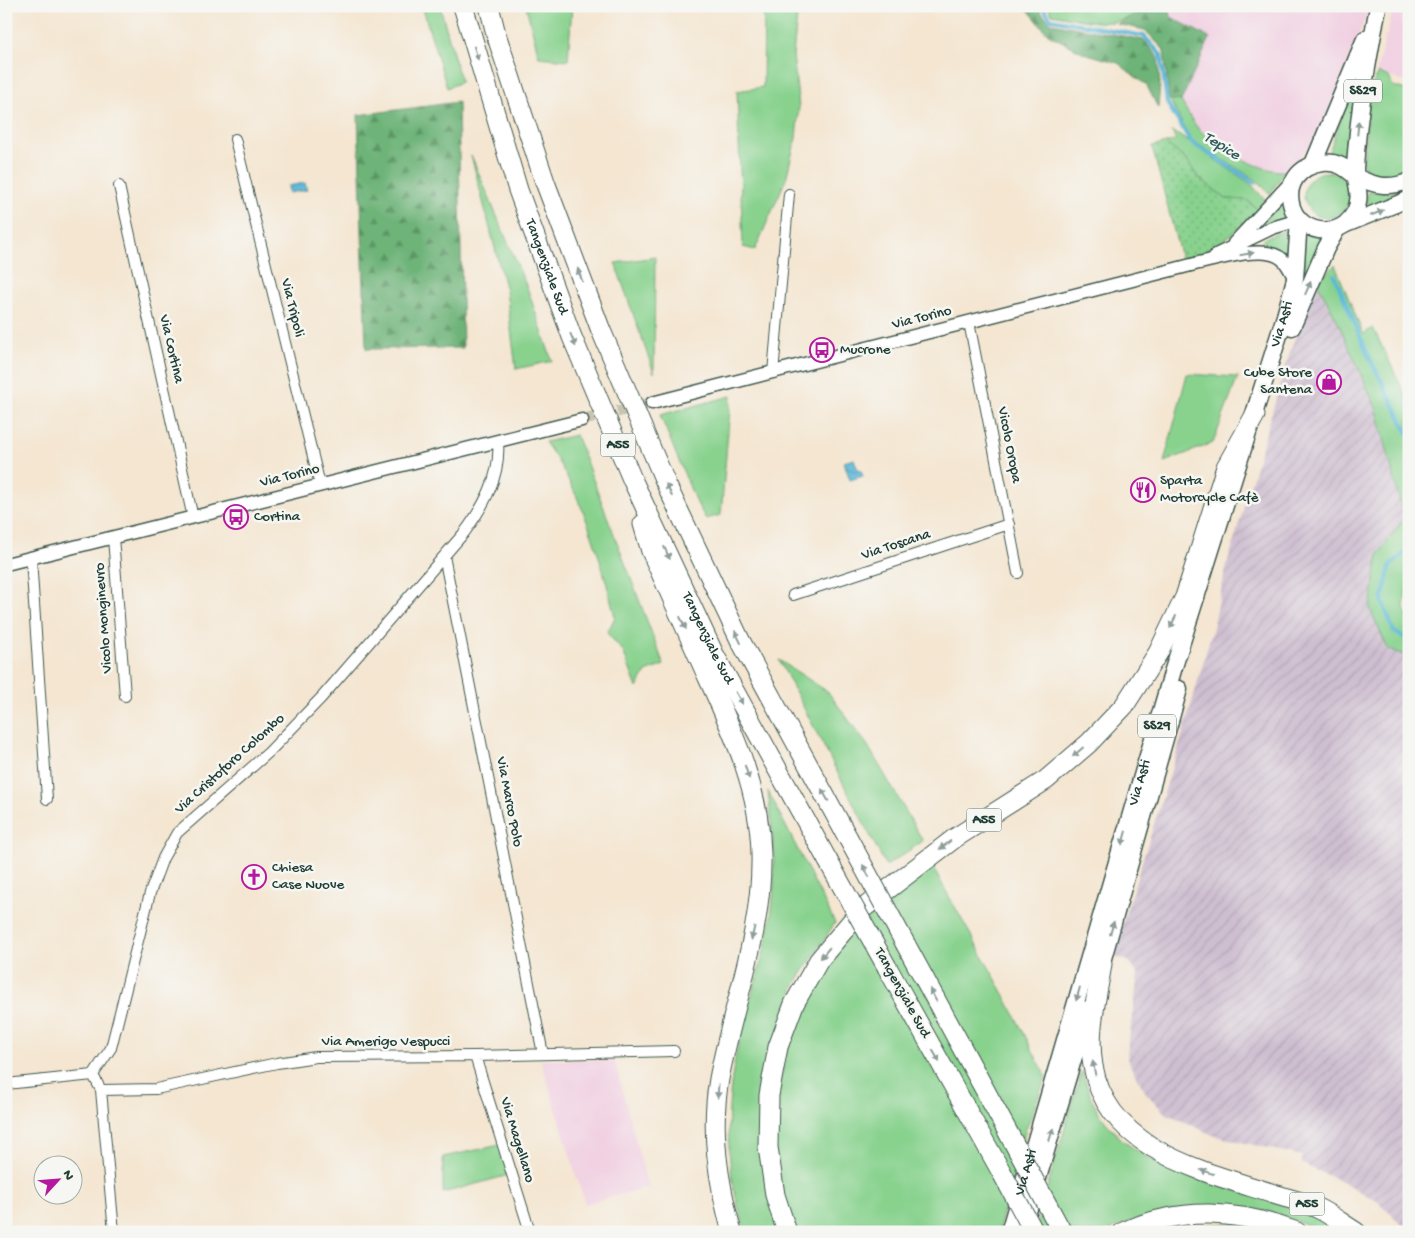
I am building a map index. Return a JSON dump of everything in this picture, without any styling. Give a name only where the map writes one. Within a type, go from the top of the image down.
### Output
[{"type":"highway","name":"Tangenziale Sud","points":[[463,6],[518,190],[572,337],[632,479],[714,654],[1034,1232]]},
{"type":"highway","name":"Tangenziale Sud","points":[[490,6],[496,34],[549,191],[600,328],[667,486],[740,640],[1062,1232]]},
{"type":"highway","name":"A55","points":[[787,1232],[775,1195],[768,1147],[768,1095],[778,1047],[794,1004],[818,960],[861,910],[955,838],[1046,780],[1089,743],[1124,706],[1158,654],[1186,597],[1226,467],[1255,415]]},
{"type":"highway","points":[[632,479],[650,551],[736,740],[756,802],[761,854],[758,911],[719,1080],[715,1139],[720,1191],[732,1232]]},
{"type":"highway","name":"A55","points":[[1102,964],[1091,1036],[1093,1065],[1100,1092],[1113,1113],[1134,1136],[1183,1164],[1317,1208],[1356,1232]]},
{"type":"highway","name":"A55","points":[[1123,1232],[1136,1226],[1179,1215],[1222,1213],[1262,1219],[1297,1232]]},
{"type":"main road","name":"SS29","points":[[1313,164],[1378,6]]},
{"type":"main road","name":"SS29","points":[[1355,176],[1357,130],[1378,6]]},
{"type":"main road","points":[[1409,181],[1384,187],[1368,183],[1355,176],[1344,166],[1330,162],[1313,164],[1301,171],[1292,181],[1290,195],[1293,210],[1299,220],[1310,227],[1323,231],[1341,227],[1409,199]]},
{"type":"main road","points":[[1341,227],[1354,214],[1359,202],[1360,190],[1355,176]]},
{"type":"main road","name":"Via Asti","points":[[1009,1232],[1173,670],[1255,415],[1295,279],[1299,220]]},
{"type":"main road","name":"Via Asti","points":[[1022,1232],[1102,964],[1184,672],[1296,316],[1326,248],[1341,227]]},
{"type":"street","name":"Via Tripoli","points":[[235,139],[320,486]]},
{"type":"street","name":"Via Torino","points":[[1228,250],[1292,181]]},
{"type":"street","name":"Via Cortina","points":[[119,186],[193,518]]},
{"type":"street","points":[[773,373],[789,194]]},
{"type":"street","name":"Via Torino","points":[[1199,263],[1272,228],[1299,220]]},
{"type":"street","name":"Via Torino","points":[[652,403],[1199,263],[1251,253],[1268,252],[1282,259],[1295,279]]},
{"type":"street","name":"Vicolo Oropa","points":[[970,322],[1018,573]]},
{"type":"street","name":"Via Torino","points":[[6,564],[582,420]]},
{"type":"street","name":"Via Cristoforo Colombo","points":[[93,1075],[111,1048],[150,893],[163,858],[177,833],[223,794],[282,739],[322,697],[444,556],[482,507],[500,458],[498,442]]},
{"type":"street","name":"Via Toscana","points":[[793,595],[1009,524]]},
{"type":"street","name":"Vicolo Monginevro","points":[[113,537],[125,696]]},
{"type":"street","name":"Via Marco Polo","points":[[444,556],[544,1054]]},
{"type":"street","points":[[31,558],[47,799]]},
{"type":"street","name":"Via Amerigo Vespucci","points":[[101,1090],[156,1089],[277,1063],[316,1057],[475,1056],[674,1050]]},
{"type":"street","name":"Via Magellano","points":[[475,1056],[530,1232]]},
{"type":"street","points":[[6,1084],[93,1075],[101,1090],[114,1232]]},
{"type":"shaded area","points":[[1169,6],[1370,6],[1319,137],[1285,171],[1275,172],[1248,161],[1229,151],[1197,127],[1181,101],[1210,38],[1171,17]]},
{"type":"shaded area","points":[[1394,6],[1409,6],[1409,83],[1376,73]]},
{"type":"shaded area","points":[[1317,282],[1337,320],[1377,410],[1404,519],[1378,555],[1388,649],[1409,657],[1409,1231],[1377,1201],[1339,1180],[1302,1164],[1302,1156],[1215,1136],[1165,1113],[1146,1093],[1131,1067],[1127,1054],[1138,975],[1129,961],[1112,956],[1185,727],[1214,624],[1226,568],[1289,355]]},
{"type":"shaded area","points":[[541,1060],[614,1060],[648,1187],[585,1204]]},
{"type":"green space","points":[[422,6],[440,6],[461,82],[447,88]]},
{"type":"green space","points":[[526,6],[572,6],[568,60],[539,57]]},
{"type":"green space","points":[[764,6],[798,6],[793,56],[799,107],[796,138],[786,179],[755,250],[743,247],[737,91],[763,87]]},
{"type":"green space","points":[[1025,6],[1036,6],[1051,23],[1144,40],[1158,57],[1160,84],[1158,108],[1147,86],[1118,63],[1084,53],[1048,34]]},
{"type":"green space","points":[[1048,6],[1151,6],[1126,19],[1115,22],[1103,22],[1052,14]]},
{"type":"green space","points":[[1151,6],[1169,6],[1171,17],[1210,38],[1181,101],[1169,99],[1164,50],[1145,30],[1117,24]]},
{"type":"green space","points":[[1379,73],[1389,77],[1393,86],[1409,91],[1409,173],[1382,180],[1368,173],[1363,163],[1370,88]]},
{"type":"green space","points":[[1354,88],[1348,158],[1329,152],[1350,92]]},
{"type":"green space","points":[[1169,99],[1181,101],[1197,127],[1226,150],[1264,168],[1285,171],[1270,194],[1256,180],[1191,140]]},
{"type":"green space","points":[[458,102],[463,348],[366,349],[358,115]]},
{"type":"green space","points":[[1171,130],[1251,184],[1265,200],[1258,210],[1247,200],[1226,199],[1197,176],[1187,161],[1166,143],[1176,140]]},
{"type":"green space","points":[[1166,143],[1187,161],[1197,176],[1226,199],[1247,200],[1258,210],[1213,247],[1192,256],[1181,258],[1152,147]]},
{"type":"green space","points":[[471,155],[528,290],[552,361],[516,369],[506,291]]},
{"type":"green space","points":[[1322,172],[1332,172],[1346,182],[1350,195],[1346,208],[1340,214],[1332,218],[1322,218],[1308,208],[1304,200],[1304,190],[1314,176]]},
{"type":"green space","points":[[1368,191],[1395,192],[1396,194],[1365,211]]},
{"type":"green space","points":[[1285,199],[1289,217],[1259,226]]},
{"type":"green space","points":[[1291,228],[1289,259],[1275,249],[1259,244],[1265,238]]},
{"type":"green space","points":[[1305,232],[1324,236],[1302,285]]},
{"type":"green space","points":[[655,257],[654,373],[615,263]]},
{"type":"green space","points":[[1335,265],[1363,334],[1373,328],[1409,402],[1409,572],[1404,608],[1409,621],[1409,657],[1388,649],[1370,609],[1378,555],[1404,518],[1377,410],[1337,320],[1317,282]]},
{"type":"green space","points":[[1187,374],[1238,377],[1213,443],[1164,462]]},
{"type":"green space","points":[[731,396],[721,515],[706,519],[695,500],[660,415]]},
{"type":"green space","points":[[576,435],[664,665],[646,672],[637,688],[623,651],[607,633],[615,617],[589,526],[570,483],[545,442]]},
{"type":"green space","points":[[779,660],[828,692],[868,746],[923,841],[886,866]]},
{"type":"green space","points":[[768,791],[835,923],[795,984],[760,1107],[781,1232],[746,1232],[739,1209],[730,1162],[728,1139],[730,1092],[742,1028],[770,925],[774,864]]},
{"type":"green space","points":[[933,868],[1004,994],[1046,1077],[1026,1129],[998,1232],[795,1232],[777,1169],[775,1147],[779,1091],[784,1064],[801,1011],[828,962],[854,929],[886,900]]},
{"type":"green space","points":[[1082,1071],[1094,1104],[1115,1133],[1142,1154],[1173,1170],[1311,1215],[1341,1232],[1323,1232],[1278,1214],[1227,1206],[1170,1211],[1124,1224],[1106,1232],[1034,1232]]},
{"type":"green space","points":[[500,1145],[509,1175],[443,1193],[443,1157]]},
{"type":"green space","points":[[1235,1223],[1272,1232],[1153,1232],[1161,1228]]},
{"type":"water","points":[[305,183],[307,190],[289,193],[288,186]]},
{"type":"water","points":[[854,459],[858,470],[861,470],[863,476],[850,480],[844,462]]},
{"type":"waterway","name":"Tepice","points":[[1042,6],[1051,19],[1144,36],[1161,55],[1167,103],[1191,142],[1255,183]]},
{"type":"waterway","name":"Tepice","points":[[1334,275],[1369,357],[1409,435]]},
{"type":"waterway","name":"Tepice","points":[[1409,549],[1390,566],[1382,601],[1394,632],[1409,640]]},
{"type":"tunnel","points":[[582,420],[652,403]]},
{"type":"place","name":"Mucrone","points":[[822,350]]},
{"type":"place","name":"Cube Store Santena","points":[[1329,382]]},
{"type":"place","name":"Sparta Motorcycle Cafè","points":[[1143,490]]},
{"type":"place","name":"Cortina","points":[[236,517]]},
{"type":"place","name":"Chiesa Case Nuove","points":[[254,877]]}]
